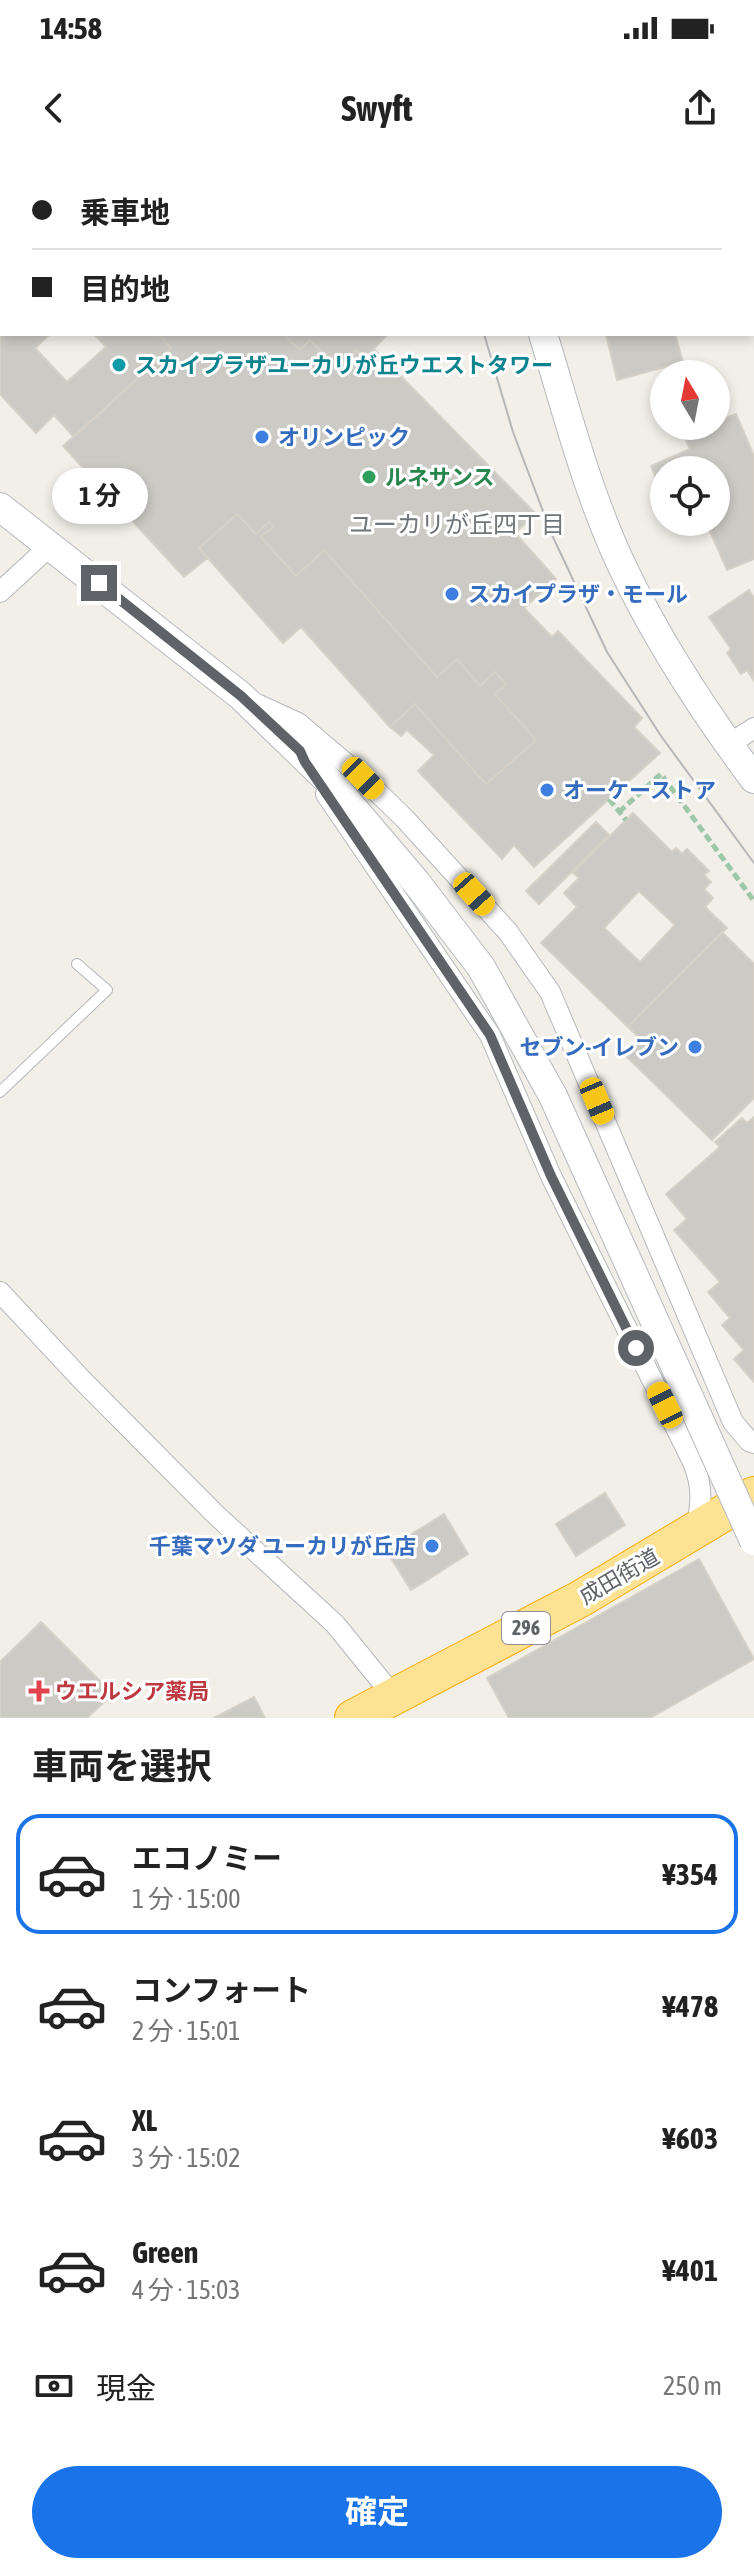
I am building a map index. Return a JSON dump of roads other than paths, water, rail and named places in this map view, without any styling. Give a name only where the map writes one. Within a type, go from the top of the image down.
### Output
[{"type":"highway","name":"成田街道","points":[[353,1718],[580,1599],[754,1495]]},
{"type":"street","points":[[544,336],[592,491],[621,564],[681,676],[754,779]]},
{"type":"street","points":[[0,507],[241,696],[300,751],[336,788],[416,882],[481,967],[553,1096],[754,1541]]},
{"type":"street","points":[[0,592],[51,545]]},
{"type":"street","points":[[241,696],[298,723],[363,778],[405,819],[508,932],[550,992],[733,1422],[754,1443]]},
{"type":"street","points":[[728,745],[754,728]]},
{"type":"street","points":[[300,751],[490,1035],[551,1176],[697,1471],[701,1495],[695,1531]]},
{"type":"street","points":[[0,1292],[215,1514],[335,1624],[395,1698]]},
{"type":"lane","points":[[0,1092],[107,990],[77,964]]},
{"type":"tram line","points":[[485,336],[513,432],[552,535],[607,652],[661,736],[754,863]]},
{"type":"place","name":"スカイプラザユーカリが丘ウエストタワー","points":[[119,365]]},
{"type":"place","name":"オリンピック","points":[[262,437]]},
{"type":"place","name":"ルネサンス","points":[[369,477]]},
{"type":"place","name":"スカイプラザ・モール","points":[[452,594]]},
{"type":"place","name":"オーケーストア","points":[[547,790]]},
{"type":"place","name":"セブン-イレブン","points":[[695,1047]]},
{"type":"place","name":"千葉マツダ ユーカリが丘店","points":[[432,1546]]},
{"type":"place","name":"ウエルシア薬局","points":[[39,1691]]},
{"type":"district","name":"ユーカリが丘四丁目","points":[[457,525]]}]
